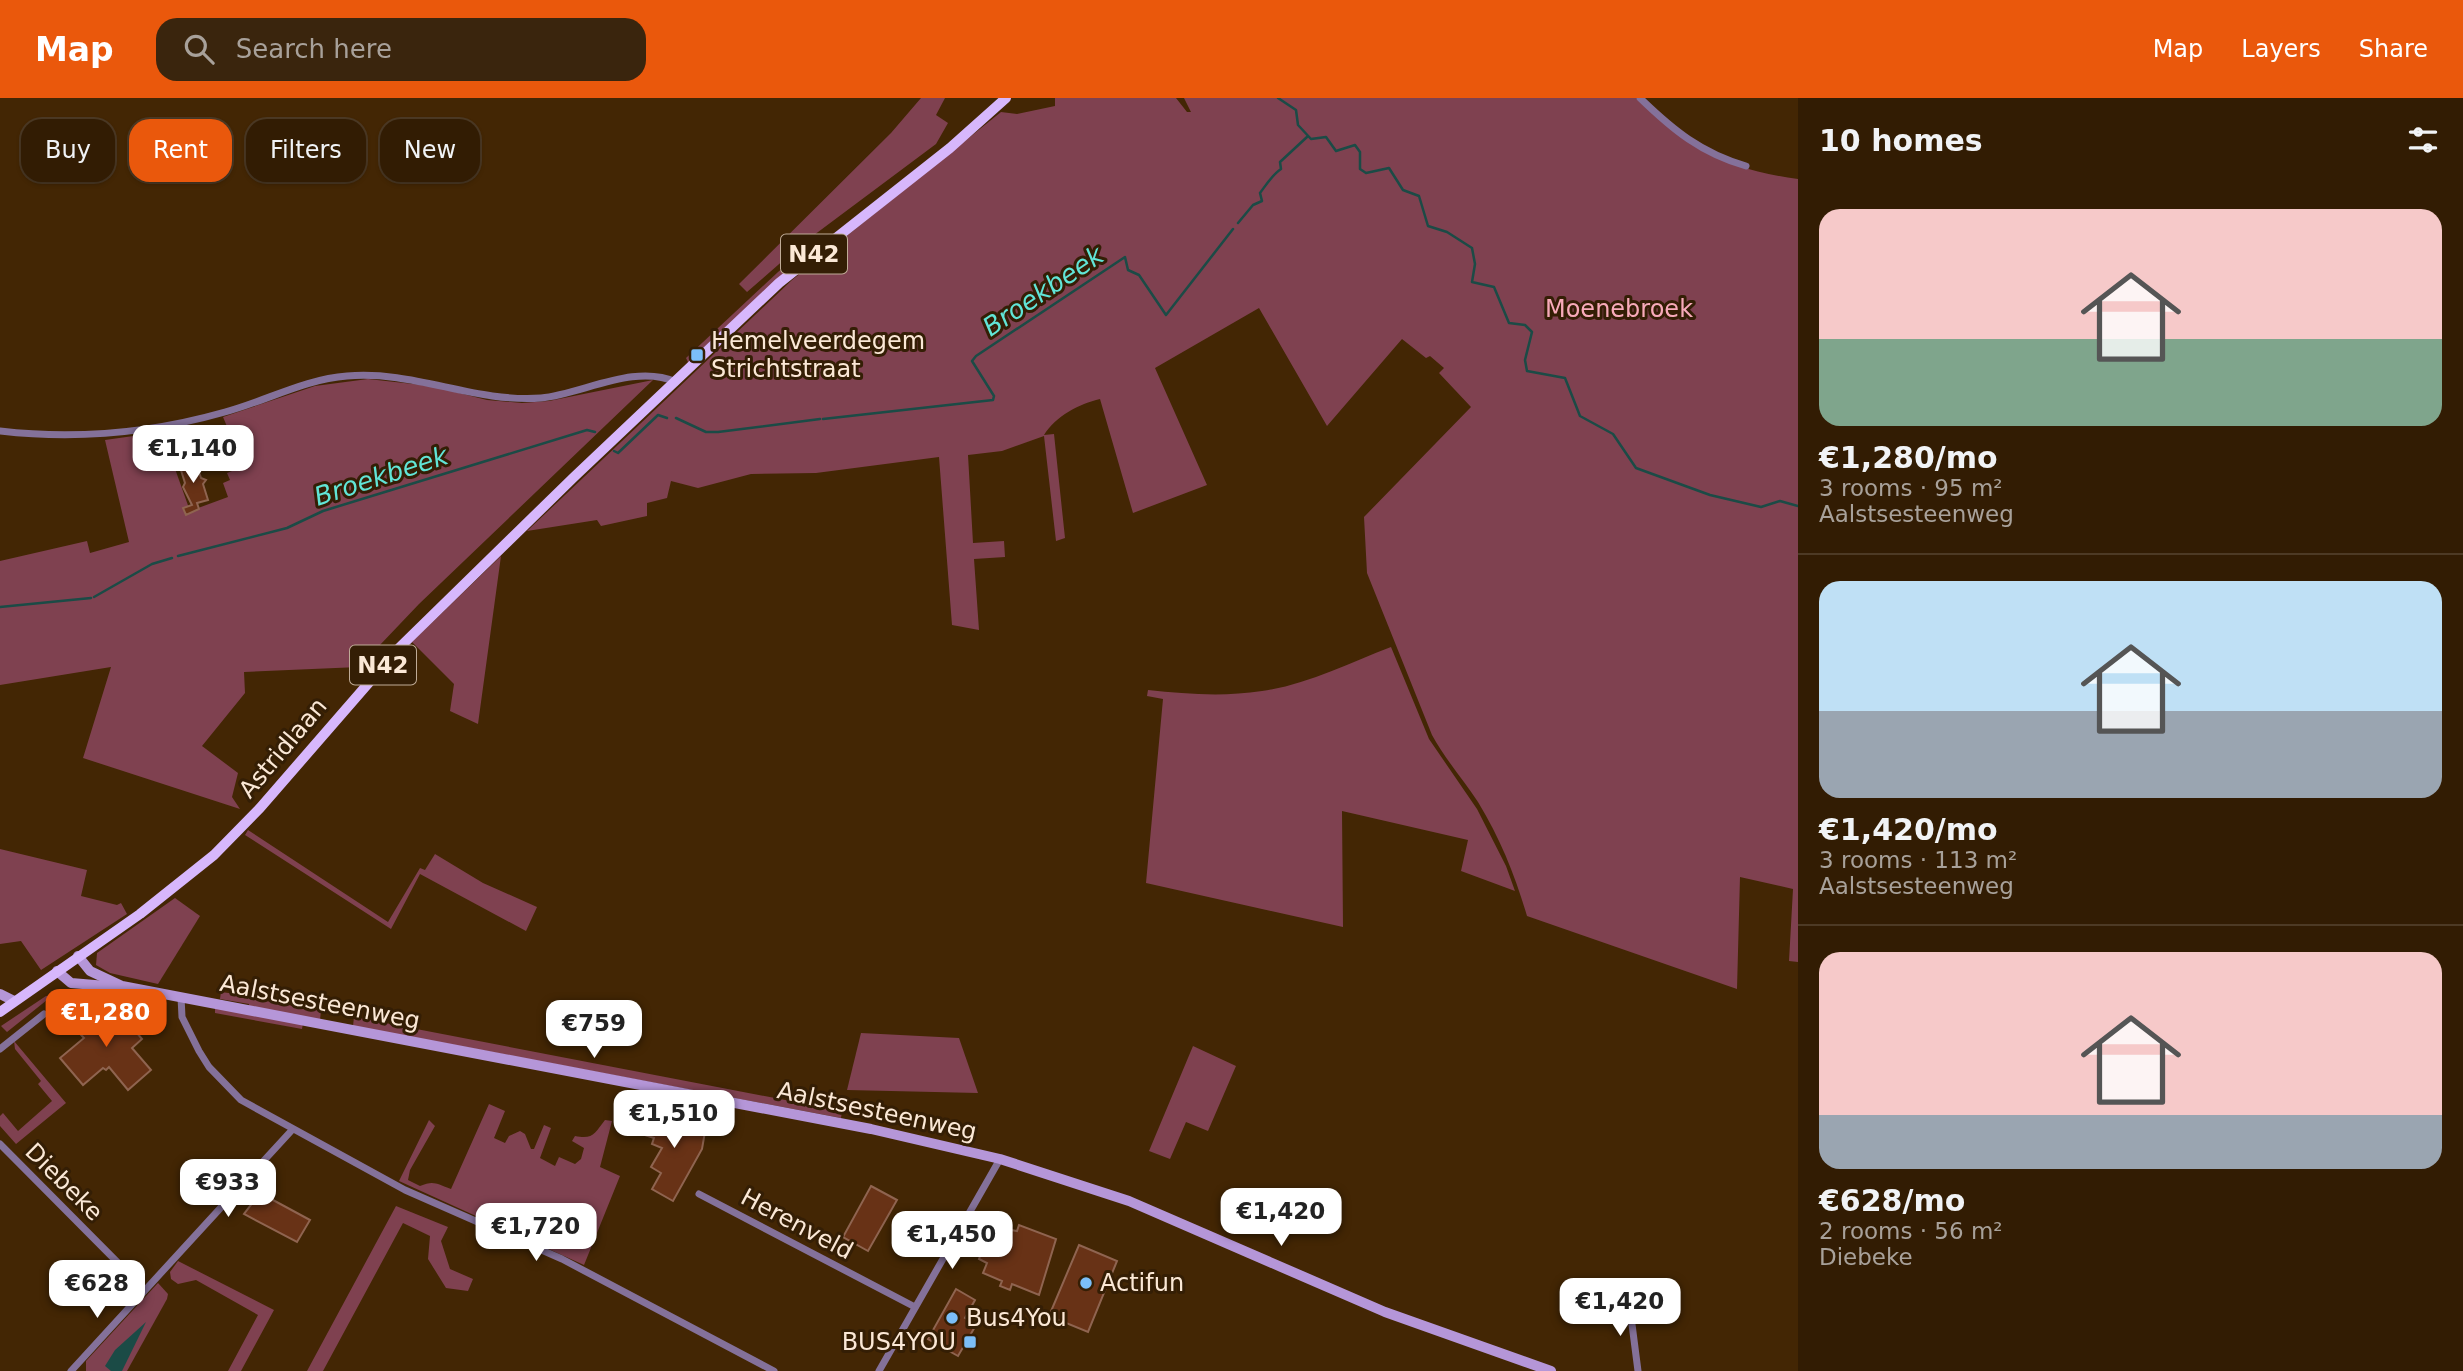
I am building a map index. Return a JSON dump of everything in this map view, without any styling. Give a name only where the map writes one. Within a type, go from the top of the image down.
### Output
[{"type":"main road","name":"N42","points":[[676,382],[779,283],[950,148],[1006,98]]},
{"type":"main road","name":"Astridlaan","points":[[0,1012],[172,891],[222,848],[399,648],[676,382]]},
{"type":"main road","name":"Aalstsesteenweg","points":[[78,956],[90,971],[122,986]]},
{"type":"main road","name":"Aalstsesteenweg","points":[[57,971],[71,983],[122,986],[181,997],[871,1129],[1000,1159],[1129,1201],[1385,1311],[1551,1371]]},
{"type":"main road","points":[[0,994],[14,1001]]},
{"type":"street","points":[[1640,98],[1677,133],[1698,147],[1746,166]]},
{"type":"street","points":[[0,431],[88,436],[162,428],[226,412],[321,380],[354,375],[417,378],[476,393],[514,398],[561,395],[630,378],[662,377],[676,382]]},
{"type":"street","points":[[181,997],[182,1017],[209,1067],[241,1100],[405,1190],[562,1259],[774,1371]]},
{"type":"street","points":[[0,1049],[44,1014]]},
{"type":"street","points":[[73,1370],[292,1129]]},
{"type":"street","name":"Diebeke","points":[[0,1144],[144,1289]]},
{"type":"street","points":[[879,1371],[1000,1159]]},
{"type":"street","name":"Herenveld","points":[[699,1194],[915,1307]]},
{"type":"street","points":[[1629,1301],[1638,1371]]},
{"type":"green space","points":[[921,98],[945,98],[936,115],[948,123],[936,144],[802,244],[747,292],[739,284],[891,133]]},
{"type":"green space","name":"Moenebroek","points":[[1055,98],[1176,98],[1187,112],[1191,112],[1184,98],[1636,98],[1673,130],[1709,154],[1749,169],[1798,179],[1798,962],[1789,961],[1793,889],[1740,877],[1737,989],[1527,916],[1512,871],[1493,829],[1478,802],[1432,735],[1367,573],[1364,517],[1471,407],[1439,373],[1444,368],[1402,339],[1327,426],[1259,308],[1155,368],[1207,485],[1133,513],[1100,399],[1069,412],[1055,422],[1044,435],[1054,434],[1065,538],[1056,541],[1044,436],[1002,451],[968,455],[973,543],[1004,541],[1005,557],[974,559],[979,630],[952,625],[939,457],[816,473],[751,474],[698,488],[671,481],[667,498],[647,503],[647,516],[601,526],[597,520],[527,531],[792,280],[1001,112],[1017,114],[1055,106]]},
{"type":"green space","points":[[824,236],[826,239],[689,364],[686,358],[778,272]]},
{"type":"green space","points":[[368,379],[431,386],[487,400],[522,403],[549,401],[653,380],[419,604],[359,667],[244,672],[245,693],[202,746],[238,773],[232,797],[240,809],[83,758],[111,667],[0,685],[0,561],[87,541],[90,553],[129,542],[105,440],[162,432],[190,511],[228,497],[223,483],[230,480],[227,473],[237,469],[235,462],[241,460],[223,417],[315,386]]},
{"type":"green space","points":[[501,556],[478,724],[450,711],[454,684],[412,642]]},
{"type":"green space","points":[[1391,647],[1429,739],[1477,809],[1506,866],[1515,891],[1461,871],[1468,840],[1342,811],[1343,927],[1146,883],[1163,699],[1147,696],[1148,690],[1190,694],[1262,691],[1311,679]]},
{"type":"green space","points":[[248,830],[388,922],[420,868],[425,870],[435,854],[483,883],[537,907],[526,931],[420,874],[391,929],[245,835]]},
{"type":"green space","points":[[0,849],[87,870],[81,896],[117,905],[121,903],[127,914],[41,970],[21,941],[0,944]]},
{"type":"green space","points":[[175,898],[200,916],[158,984],[110,973],[96,965],[97,953]]},
{"type":"green space","points":[[243,990],[252,991],[250,998],[321,1011],[320,1020],[304,1017],[302,1029],[215,1013],[215,1006],[248,1012],[249,1004],[220,999],[221,992],[236,994]]},
{"type":"green space","points":[[70,994],[143,1002],[126,1017],[121,1012],[92,1008],[80,1018],[59,997],[47,1000],[7,1032],[1,1026],[46,996]]},
{"type":"green space","points":[[354,1017],[842,1111],[841,1118],[353,1026]]},
{"type":"green space","points":[[861,1033],[959,1038],[978,1093],[847,1090]]},
{"type":"green space","points":[[14,1041],[66,1103],[16,1144],[0,1126],[0,1116],[3,1113],[18,1131],[52,1101],[38,1084],[41,1081],[15,1049]]},
{"type":"green space","points":[[1193,1046],[1236,1066],[1208,1131],[1186,1122],[1170,1159],[1149,1151]]},
{"type":"green space","points":[[489,1104],[505,1111],[494,1138],[505,1143],[509,1136],[520,1131],[525,1134],[531,1149],[534,1149],[544,1125],[551,1128],[540,1158],[555,1166],[559,1157],[575,1164],[581,1159],[584,1148],[572,1141],[575,1136],[590,1136],[605,1120],[612,1121],[600,1167],[620,1176],[584,1265],[399,1181],[429,1120],[435,1126],[410,1170],[408,1180],[420,1186],[432,1183],[451,1189]]},
{"type":"green space","points":[[396,1206],[448,1227],[441,1241],[450,1269],[473,1279],[468,1291],[446,1288],[428,1259],[430,1236],[403,1223],[323,1371],[307,1371]]},
{"type":"green space","points":[[178,1261],[274,1310],[241,1371],[228,1371],[258,1315],[196,1280],[178,1284],[171,1279],[170,1272]]},
{"type":"green space","points":[[158,1283],[168,1294],[167,1299],[127,1371],[86,1371],[86,1361]]},
{"type":"water","points":[[146,1322],[122,1371],[111,1371],[105,1366],[115,1350]]},
{"type":"building","points":[[195,459],[201,478],[206,480],[203,484],[208,500],[197,503],[199,509],[186,515],[183,508],[192,505],[183,487],[185,483],[179,464]]},
{"type":"building","points":[[91,1010],[121,1014],[142,1039],[132,1048],[151,1070],[128,1090],[109,1067],[106,1070],[103,1068],[83,1085],[60,1058],[84,1038],[73,1026]]},
{"type":"building","points":[[653,1110],[706,1126],[702,1149],[673,1201],[652,1189],[661,1173],[651,1167],[662,1148],[652,1144],[654,1138],[645,1135]]},
{"type":"building","points":[[871,1186],[897,1200],[868,1251],[843,1237]]},
{"type":"building","points":[[260,1193],[310,1220],[297,1242],[244,1214]]},
{"type":"building","points":[[1000,1223],[1011,1230],[1017,1231],[1019,1225],[1056,1239],[1039,1295],[1012,1284],[1010,1290],[1000,1286],[1002,1281],[983,1273],[987,1263],[979,1259],[988,1228]]},
{"type":"building","name":"Actifun","points":[[1079,1245],[1117,1261],[1088,1332],[1049,1316]]},
{"type":"building","name":"Bus4You","points":[[956,1289],[975,1300],[965,1318],[976,1325],[958,1356],[928,1339]]},
{"type":"waterway","points":[[1278,98],[1296,110],[1298,125],[1311,139],[1326,137],[1336,151],[1355,145],[1360,152],[1360,169],[1366,173],[1389,168],[1403,190],[1419,196],[1428,226],[1447,232],[1472,248],[1475,264],[1472,282],[1494,287],[1509,323],[1525,325],[1532,332],[1525,360],[1527,371],[1565,378],[1580,416],[1613,434],[1636,468],[1710,495],[1761,507],[1780,501],[1798,506]]},
{"type":"waterway","name":"Broekbeek","points":[[1238,223],[1253,205],[1262,201],[1260,193],[1281,169],[1280,162],[1307,137]]},
{"type":"waterway","name":"Broekbeek","points":[[823,419],[993,400],[994,396],[972,361],[976,356],[1125,257],[1128,270],[1139,275],[1166,315],[1233,229]]},
{"type":"waterway","name":"Broekbeek","points":[[614,451],[618,453],[658,415],[667,418]]},
{"type":"waterway","name":"Broekbeek","points":[[676,418],[706,432],[820,419]]},
{"type":"waterway","name":"Broekbeek","points":[[178,556],[287,528],[323,511],[587,430],[595,432]]},
{"type":"waterway","name":"Broekbeek","points":[[94,597],[152,564],[172,558]]},
{"type":"waterway","name":"Broekbeek","points":[[0,607],[91,598]]},
{"type":"place","name":"Hemelveerdegem Strichtstraat","points":[[697,355]]},
{"type":"place","name":"Actifun","points":[[1086,1283]]},
{"type":"place","name":"Bus4You","points":[[952,1318]]},
{"type":"place","name":"BUS4YOU","points":[[970,1342]]}]
